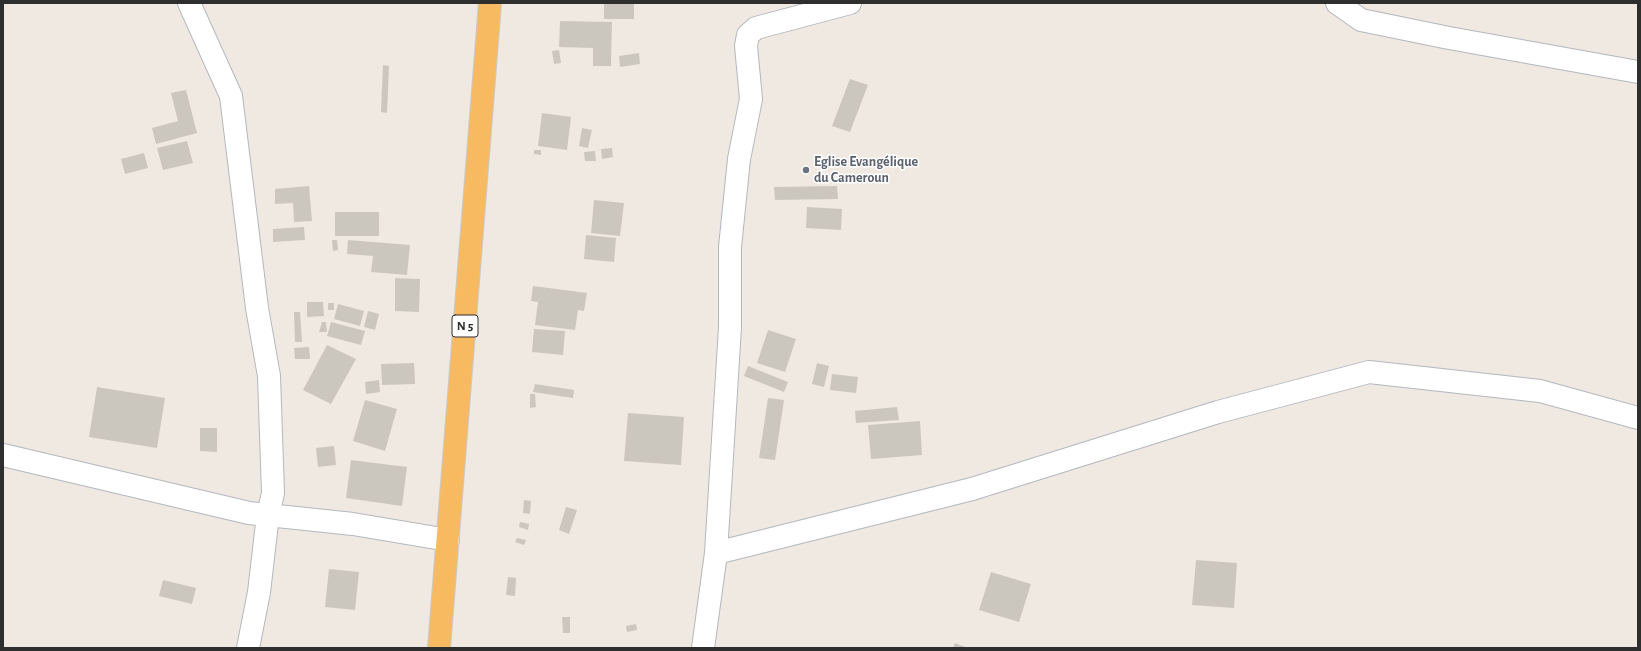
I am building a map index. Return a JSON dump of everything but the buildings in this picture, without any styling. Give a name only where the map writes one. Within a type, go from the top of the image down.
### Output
[{"type":"highway","name":"N 5","points":[[439,648],[490,3]]},
{"type":"street","points":[[189,3],[231,96],[257,308],[269,376],[273,493],[268,515],[259,592],[248,648]]},
{"type":"street","points":[[703,648],[716,553],[730,327],[730,247],[739,159],[751,99],[746,46],[748,35],[756,28],[850,3]]},
{"type":"street","points":[[1337,3],[1361,20],[1449,38],[1638,72]]},
{"type":"street","points":[[716,553],[972,489],[1218,412],[1370,372],[1540,391],[1638,418]]},
{"type":"street","points":[[3,455],[249,512],[353,524],[448,540]]},
{"type":"place","name":"Eglise Evangélique du Cameroun","points":[[806,170]]}]
